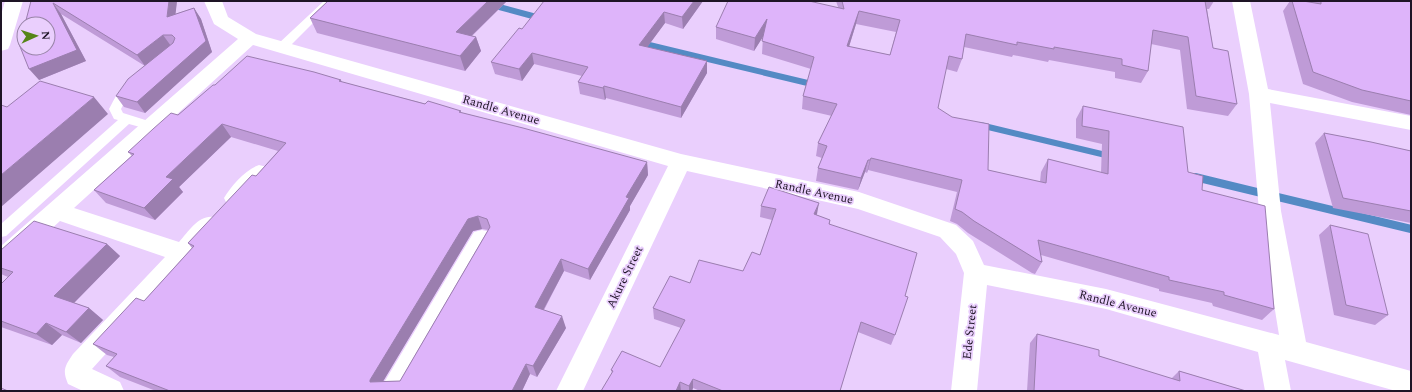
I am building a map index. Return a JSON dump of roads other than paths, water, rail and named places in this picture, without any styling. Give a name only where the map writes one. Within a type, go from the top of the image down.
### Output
[{"type":"street","points":[[1,45],[14,1]]},
{"type":"street","name":"Randle Avenue","points":[[213,1],[220,20],[250,38],[681,162],[859,202],[948,231],[965,248],[976,273],[1106,299],[1411,383]]},
{"type":"street","points":[[1241,1],[1259,94],[1270,211],[1295,352]]},
{"type":"street","points":[[1,260],[250,38]]},
{"type":"street","points":[[1259,94],[1411,123]]},
{"type":"street","name":"Akure Street","points":[[569,391],[681,162]]},
{"type":"street","points":[[111,391],[77,375],[77,370],[82,362],[258,173]]},
{"type":"street","points":[[56,211],[183,253]]},
{"type":"street","points":[[392,391],[482,239]]},
{"type":"street","name":"Ede Street","points":[[964,391],[976,273]]},
{"type":"street","points":[[1270,344],[1278,391]]},
{"type":"lane","points":[[282,47],[330,1]]},
{"type":"lane","points":[[140,79],[128,88],[120,98],[115,108],[118,116],[151,126]]},
{"type":"lane","points":[[1,232],[127,119]]},
{"type":"waterway","points":[[477,1],[540,18]]},
{"type":"waterway","points":[[641,43],[816,85]]},
{"type":"waterway","points":[[980,125],[1110,156]]},
{"type":"waterway","points":[[1195,177],[1411,229]]}]
